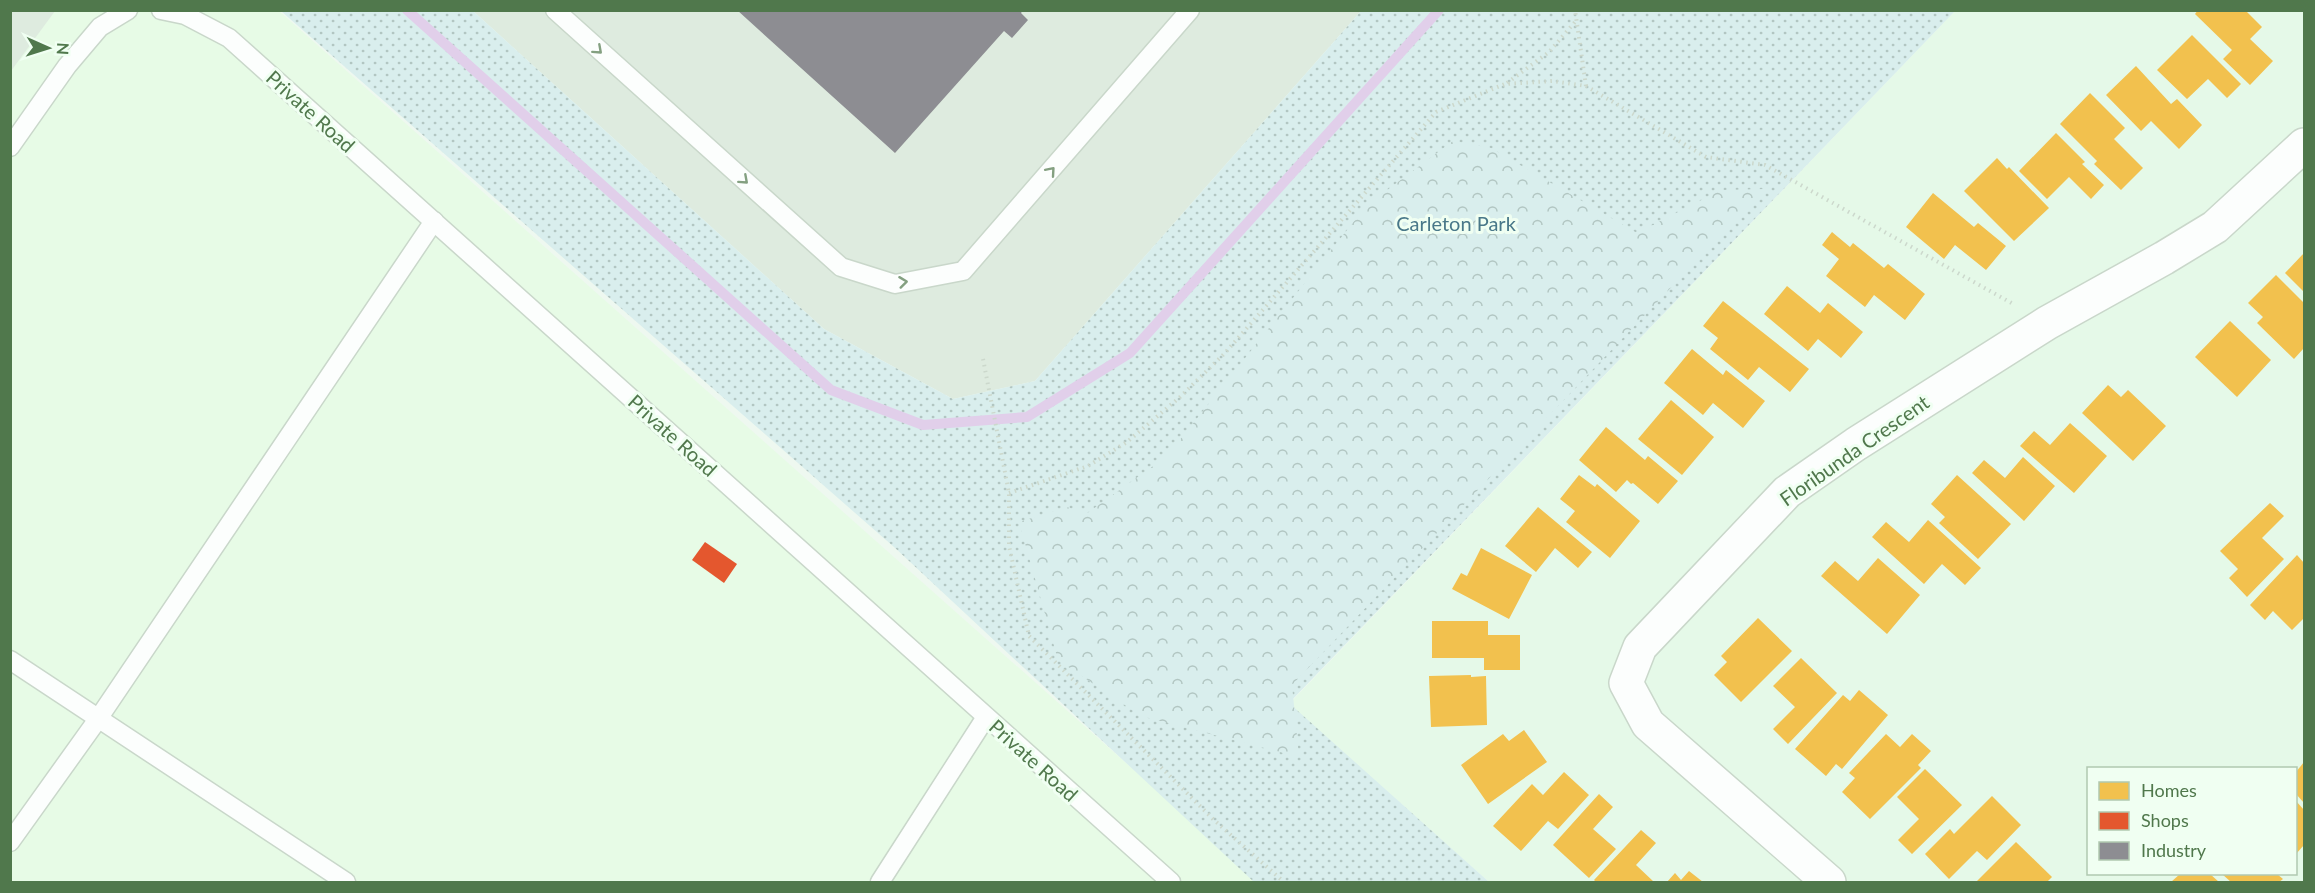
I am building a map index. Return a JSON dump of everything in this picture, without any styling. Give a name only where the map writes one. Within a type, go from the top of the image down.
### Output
[{"type":"street","name":"Floribunda Crescent","points":[[1829,882],[1648,724],[1626,683],[1640,647],[1787,492],[1856,444],[2047,323],[2215,227],[2304,145]]},
{"type":"lane","points":[[10,147],[67,66],[100,27],[128,10]]},
{"type":"lane","name":"Private Road","points":[[161,10],[185,15],[229,38],[1171,882]]},
{"type":"lane","points":[[555,10],[841,267],[895,284],[963,271],[1190,10]]},
{"type":"lane","points":[[10,843],[98,718],[434,221]]},
{"type":"lane","points":[[10,660],[346,882]]},
{"type":"lane","points":[[880,882],[986,717]]},
{"type":"path","points":[[1575,10],[1586,86]]},
{"type":"path","points":[[1010,493],[1088,466],[1127,442],[1180,397],[1225,352],[1436,112],[1505,84],[1549,51],[1575,21]]},
{"type":"path","points":[[1505,84],[1552,81],[1586,86],[1706,157],[1765,165],[2047,323]]},
{"type":"path","points":[[983,359],[1010,493],[1009,546],[1029,636],[1214,820],[1284,882]]},
{"type":"shaded area","points":[[55,10],[279,11],[1260,882],[11,882],[10,71]]},
{"type":"shaded area","points":[[10,11],[55,11],[11,71]]},
{"type":"shaded area","points":[[473,11],[1361,11],[1035,381],[953,399],[824,329]]},
{"type":"shaded area","points":[[1955,11],[2304,11],[2304,882],[1489,882],[1289,704]]},
{"type":"green space","name":"Carleton Park","points":[[281,11],[473,11],[824,329],[953,399],[1035,381],[1361,11],[1955,11],[1289,703],[1489,882],[1254,882],[894,547]]},
{"type":"green space","points":[[1453,141],[1491,148],[1637,233],[1721,190],[1765,189],[1292,685],[1299,757],[1141,716],[1058,660],[1019,522],[1067,507],[1086,514],[1167,456],[1367,205]]},
{"type":"building: Homes","points":[[2198,10],[2245,10],[2262,27],[2250,39],[2273,61],[2250,85],[2223,59],[2232,50],[2195,14]]},
{"type":"building: Homes","points":[[2192,35],[2241,84],[2227,98],[2208,79],[2187,99],[2157,70]]},
{"type":"building: Homes","points":[[2136,66],[2171,104],[2177,99],[2202,125],[2179,149],[2151,121],[2141,131],[2106,95]]},
{"type":"building: Homes","points":[[2090,93],[2125,128],[2114,139],[2143,168],[2121,190],[2094,164],[2097,161],[2060,124]]},
{"type":"building: Homes","points":[[2056,133],[2085,162],[2082,164],[2104,185],[2091,199],[2069,177],[2047,199],[2019,171]]},
{"type":"building: Homes","points":[[1997,158],[2007,169],[2009,167],[2049,208],[2014,241],[1964,191]]},
{"type":"building: Homes","points":[[1933,193],[1974,227],[1978,223],[2006,246],[1986,270],[1955,245],[1944,259],[1906,227]]},
{"type":"building: Homes","points":[[1832,232],[1850,247],[1853,243],[1884,268],[1888,264],[1925,294],[1905,320],[1874,295],[1865,307],[1826,276],[1839,259],[1822,245]]},
{"type":"building: Homes","points":[[2304,253],[2304,292],[2285,273]]},
{"type":"building: Homes","points":[[2276,275],[2304,303],[2304,348],[2294,359],[2257,323],[2263,317],[2248,303]]},
{"type":"building: Homes","points":[[1787,286],[1820,313],[1828,303],[1863,332],[1841,358],[1818,339],[1808,351],[1764,314]]},
{"type":"building: Homes","points":[[1723,301],[1809,369],[1790,392],[1759,367],[1748,380],[1710,349],[1718,338],[1703,326]]},
{"type":"building: Homes","points":[[2230,321],[2271,360],[2237,397],[2195,357]]},
{"type":"building: Homes","points":[[1692,349],[1723,375],[1726,370],[1765,401],[1743,428],[1713,403],[1703,415],[1664,383]]},
{"type":"building: Homes","points":[[2108,385],[2121,397],[2128,390],[2166,426],[2133,461],[2082,413]]},
{"type":"building: Homes","points":[[1671,400],[1714,437],[1682,475],[1638,439]]},
{"type":"building: Homes","points":[[2070,423],[2107,456],[2074,493],[2020,446],[2034,431],[2050,445]]},
{"type":"building: Homes","points":[[1606,427],[1645,460],[1648,456],[1678,481],[1658,504],[1627,480],[1616,492],[1579,460]]},
{"type":"building: Homes","points":[[2023,457],[2055,486],[2024,521],[1972,473],[1984,460],[2005,478]]},
{"type":"building: Homes","points":[[1579,475],[1595,487],[1597,484],[1640,521],[1610,558],[1566,522],[1575,511],[1560,499]]},
{"type":"building: Homes","points":[[1957,475],[2011,524],[1978,559],[1939,523],[1945,517],[1931,504]]},
{"type":"building: Homes","points":[[2270,503],[2284,516],[2262,538],[2284,559],[2247,597],[2229,578],[2238,569],[2220,551]]},
{"type":"building: Homes","points":[[1538,507],[1592,552],[1578,568],[1555,548],[1536,572],[1505,546]]},
{"type":"building: Homes","points":[[1928,520],[1981,568],[1965,585],[1942,564],[1924,584],[1872,537],[1886,522],[1909,542]]},
{"type":"building: Homes","points":[[1481,548],[1532,575],[1509,619],[1452,589],[1461,573],[1467,576]]},
{"type":"building: Homes","points":[[2297,555],[2304,563],[2304,618],[2292,630],[2273,611],[2265,620],[2250,605]]},
{"type":"building: Homes","points":[[1878,558],[1920,595],[1887,634],[1821,576],[1835,561],[1858,581]]},
{"type":"building: Homes","points":[[1758,618],[1792,651],[1741,702],[1714,675],[1727,662],[1721,656]]},
{"type":"building: Homes","points":[[1432,621],[1488,621],[1488,635],[1520,635],[1520,670],[1484,670],[1484,658],[1432,658]]},
{"type":"building: Homes","points":[[1801,658],[1837,693],[1788,744],[1773,729],[1795,707],[1773,686]]},
{"type":"building: Homes","points":[[1471,675],[1471,677],[1486,676],[1487,725],[1431,727],[1429,676]]},
{"type":"building: Homes","points":[[1859,690],[1888,715],[1842,769],[1836,764],[1826,776],[1795,749],[1843,695],[1850,701]]},
{"type":"building: Homes","points":[[1524,730],[1547,762],[1488,804],[1461,765],[1503,734],[1509,741]]},
{"type":"building: Homes","points":[[1886,734],[1900,747],[1912,734],[1931,751],[1918,765],[1921,768],[1870,819],[1842,792],[1855,778],[1849,773]]},
{"type":"building: Homes","points":[[2304,762],[2304,803],[2297,795],[2297,771]]},
{"type":"building: Homes","points":[[1925,769],[1962,805],[1912,854],[1898,840],[1919,819],[1897,797]]},
{"type":"building: Homes","points":[[1564,772],[1589,795],[1558,829],[1548,821],[1521,851],[1493,826],[1532,784],[1543,795]]},
{"type":"building: Homes","points":[[1599,794],[1613,807],[1593,829],[1616,849],[1589,878],[1553,845]]},
{"type":"building: Homes","points":[[1992,796],[2021,825],[1987,860],[1977,851],[1949,879],[1925,854],[1950,829],[1954,834]]},
{"type":"building: Homes","points":[[2297,802],[2304,810],[2304,845],[2297,853]]},
{"type":"building: Homes","points":[[1641,830],[1656,843],[1636,865],[1654,882],[1596,882],[1594,880]]},
{"type":"building: Homes","points":[[2016,842],[2052,877],[2047,882],[1976,882]]},
{"type":"building: Homes","points":[[1689,871],[1703,882],[1667,882],[1675,873],[1681,880]]},
{"type":"building: Homes","points":[[2179,875],[2211,875],[2219,882],[2171,882]]},
{"type":"building: Homes","points":[[2223,875],[2278,875],[2283,879],[2279,882],[2231,882]]},
{"type":"building: Shops","points":[[705,542],[737,564],[724,583],[692,560]]},
{"type":"building: Industry","points":[[737,10],[1023,10],[1021,13],[1028,20],[1012,38],[1004,31],[895,153]]},
{"type":"waterway","points":[[407,10],[831,390],[923,425],[1027,417],[1130,353],[1439,10]]}]
